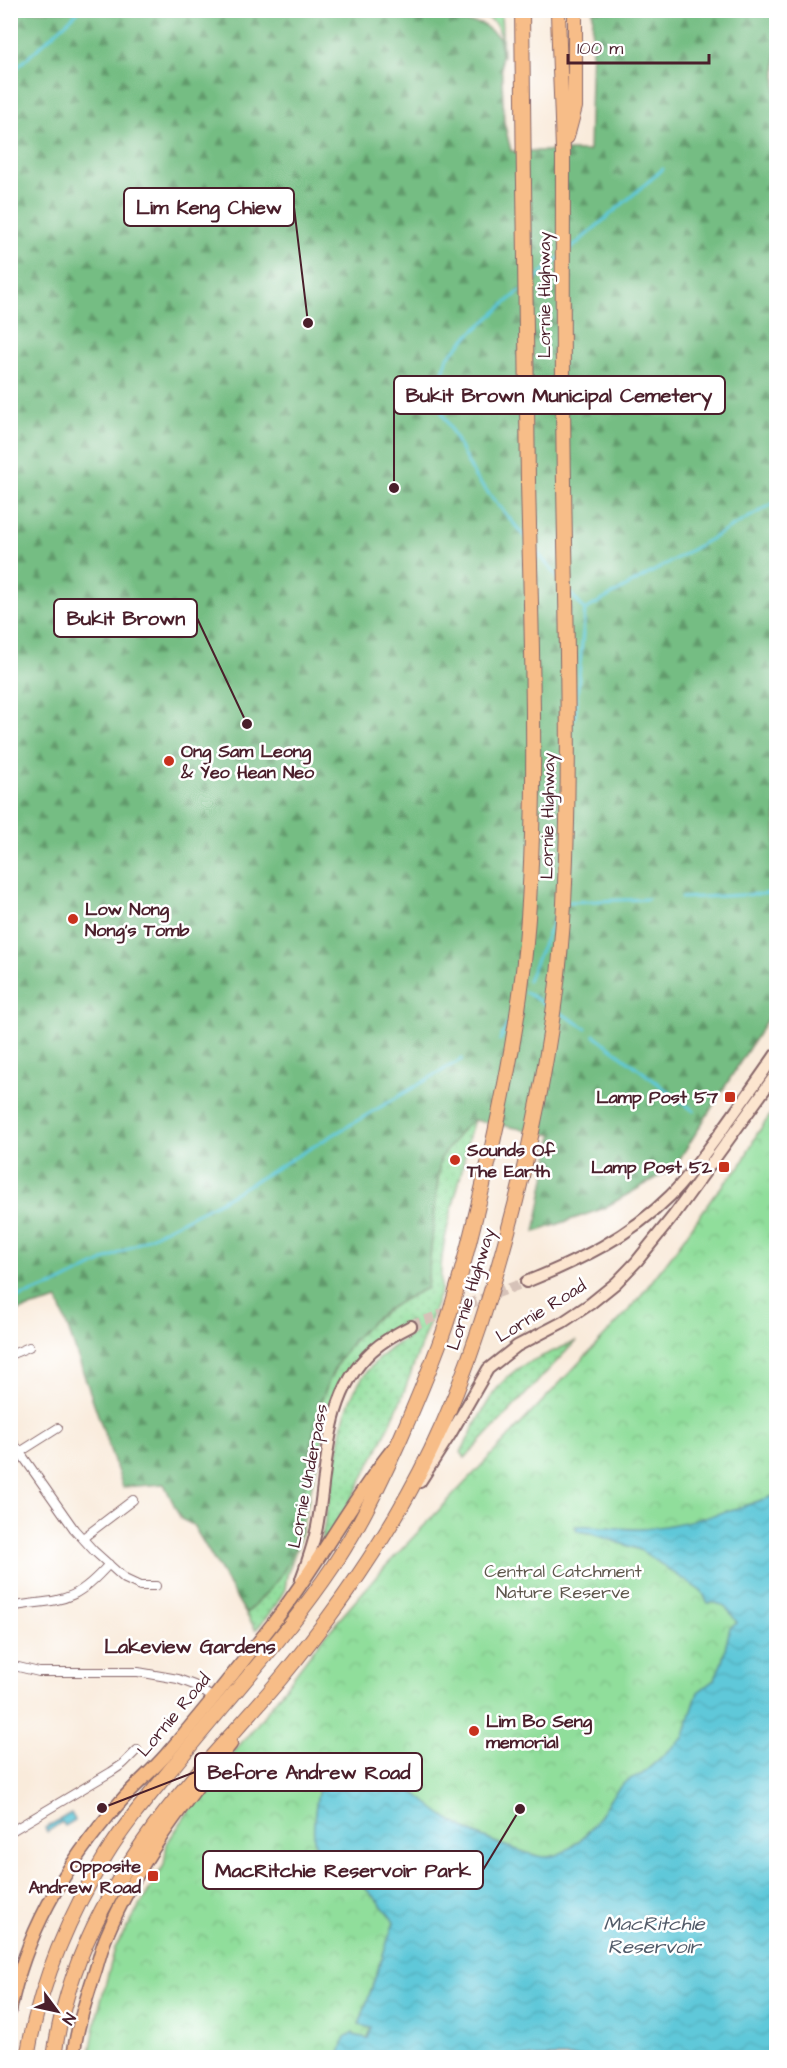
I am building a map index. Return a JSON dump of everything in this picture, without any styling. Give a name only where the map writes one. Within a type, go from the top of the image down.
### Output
[{"type":"highway","name":"Lornie Highway","points":[[341,1554],[373,1497],[400,1440],[445,1328],[491,1151],[507,1077],[520,994],[528,921],[534,730],[526,381],[522,10]]},
{"type":"highway","name":"Lornie Highway","points":[[279,1681],[354,1583],[404,1504],[460,1384],[496,1279],[527,1155],[543,1079],[555,1000],[562,924],[568,734],[562,389],[562,156],[558,10]]},
{"type":"highway","points":[[562,156],[574,107],[575,10]]},
{"type":"highway","name":"Lornie Road","points":[[27,2058],[32,2029],[58,1949],[107,1853],[140,1807],[291,1623],[341,1554]]},
{"type":"highway","points":[[54,2058],[57,2035],[73,1972],[96,1922],[128,1863],[186,1786],[279,1681]]},
{"type":"main road","name":"Lornie Road","points":[[10,2011],[13,1991],[25,1952],[41,1917],[93,1833],[164,1758],[213,1698],[297,1590],[365,1484],[400,1440]]},
{"type":"main road","points":[[73,2058],[87,1995],[106,1936],[124,1899],[156,1845],[197,1786],[277,1688],[279,1681]]},
{"type":"street","points":[[526,1282],[572,1263],[627,1231],[668,1198],[697,1164],[777,1054]]},
{"type":"street","name":"Lornie Road","points":[[404,1504],[428,1472],[488,1369],[517,1346],[563,1322],[590,1304],[630,1269],[674,1215],[777,1074]]},
{"type":"street","name":"Lornie Underpass","points":[[297,1590],[317,1525],[330,1438],[336,1407],[342,1392],[371,1351],[411,1326]]},
{"type":"street","points":[[10,1355],[29,1347]]},
{"type":"street","points":[[20,1452],[58,1428]]},
{"type":"street","points":[[10,1438],[83,1538],[125,1579],[140,1586],[156,1586]]},
{"type":"street","points":[[83,1538],[133,1500]]},
{"type":"street","points":[[10,1607],[56,1602],[74,1595],[93,1582],[109,1564]]},
{"type":"street","points":[[10,1665],[44,1672],[138,1672],[178,1679],[194,1685],[213,1698]]},
{"type":"street","name":"Lornie Road","points":[[10,1832],[111,1772],[137,1750]]},
{"type":"green space","points":[[11,11],[436,11],[455,21],[482,24],[500,38],[504,122],[511,151],[589,151],[593,11],[776,11],[776,1005],[674,1168],[602,1209],[535,1232],[553,1135],[474,1120],[465,1126],[440,1159],[427,1288],[399,1302],[371,1322],[353,1341],[339,1361],[320,1407],[309,1458],[299,1524],[289,1561],[280,1576],[246,1614],[193,1525],[181,1519],[164,1484],[123,1487],[58,1300],[11,1313]]},
{"type":"green space","points":[[450,11],[501,11],[503,57],[499,31],[494,23],[483,17]]},
{"type":"green space","name":"Central Catchment Nature Reserve","points":[[776,1107],[776,2057],[89,2058],[97,2016],[115,1948],[164,1865],[167,1843],[212,1777],[255,1727],[318,1644],[383,1569],[632,1307],[715,1194],[741,1165],[757,1134]]},
{"type":"green space","points":[[474,1120],[444,1246],[441,1290],[401,1400],[355,1493],[319,1553],[344,1418],[349,1403],[362,1378],[379,1358],[414,1333],[409,1320],[385,1334],[368,1348],[348,1372],[337,1393],[328,1417],[285,1589],[276,1605],[256,1630],[246,1614],[280,1576],[289,1561],[299,1524],[314,1432],[328,1383],[339,1361],[353,1341],[371,1322],[399,1302],[427,1288],[440,1159],[465,1126]]},
{"type":"green space","points":[[576,1341],[465,1458],[461,1452],[494,1392],[503,1382],[524,1365]]},
{"type":"water","name":"MacRitchie Reservoir","points":[[776,1495],[776,2057],[339,2057],[345,2037],[353,2032],[354,2035],[368,2038],[371,2028],[359,2025],[394,1922],[367,1890],[319,1854],[314,1836],[315,1810],[320,1785],[327,1767],[346,1767],[379,1762],[441,1814],[476,1834],[540,1857],[552,1856],[564,1851],[591,1828],[620,1787],[641,1775],[683,1738],[698,1692],[714,1680],[722,1662],[730,1628],[737,1623],[726,1608],[722,1605],[708,1603],[702,1592],[640,1550],[590,1533],[577,1531],[575,1526],[633,1529],[657,1527],[709,1516]]},
{"type":"water","points":[[71,1813],[75,1820],[65,1826],[62,1822],[47,1832],[45,1828]]},
{"type":"waterway","points":[[10,74],[80,10]]},
{"type":"waterway","points":[[569,250],[663,169]]},
{"type":"waterway","points":[[530,283],[559,258]]},
{"type":"waterway","points":[[520,291],[469,335],[448,357],[439,385],[441,410],[475,477],[525,537]]},
{"type":"waterway","points":[[585,610],[776,502]]},
{"type":"waterway","points":[[534,549],[561,581]]},
{"type":"waterway","points":[[570,593],[585,610],[575,718]]},
{"type":"waterway","points":[[681,898],[776,892]]},
{"type":"waterway","points":[[569,902],[648,899]]},
{"type":"waterway","points":[[528,980],[558,911]]},
{"type":"waterway","points":[[525,992],[550,1007]]},
{"type":"waterway","points":[[559,1012],[586,1028]]},
{"type":"waterway","points":[[500,1040],[510,1019]]},
{"type":"waterway","points":[[594,1035],[694,1111]]},
{"type":"waterway","points":[[10,1300],[60,1283],[219,1202],[462,1059]]},
{"type":"tunnel","points":[[411,1326],[526,1282]]},
{"type":"place","name":"Lim Keng Chiew","points":[[308,323]]},
{"type":"place","name":"Bukit Brown Municipal Cemetery","points":[[394,488]]},
{"type":"place","name":"Bukit Brown","points":[[247,724]]},
{"type":"place","name":"Ong Sam Leong & Yeo Hean Neo","points":[[169,761]]},
{"type":"place","name":"Low Nong Nong's Tomb","points":[[73,919]]},
{"type":"place","name":"Lamp Post 57","points":[[730,1097]]},
{"type":"place","name":"Sounds Of The Earth","points":[[455,1160]]},
{"type":"place","name":"Lamp Post 52","points":[[724,1167]]},
{"type":"place","name":"Lim Bo Seng memorial","points":[[474,1731]]},
{"type":"place","name":"Before Andrew Road","points":[[102,1808]]},
{"type":"place","name":"MacRitchie Reservoir Park","points":[[520,1809]]},
{"type":"place","name":"Opposite Andrew Road","points":[[153,1876]]},
{"type":"district","name":"Lakeview Gardens","points":[[190,1647]]}]
